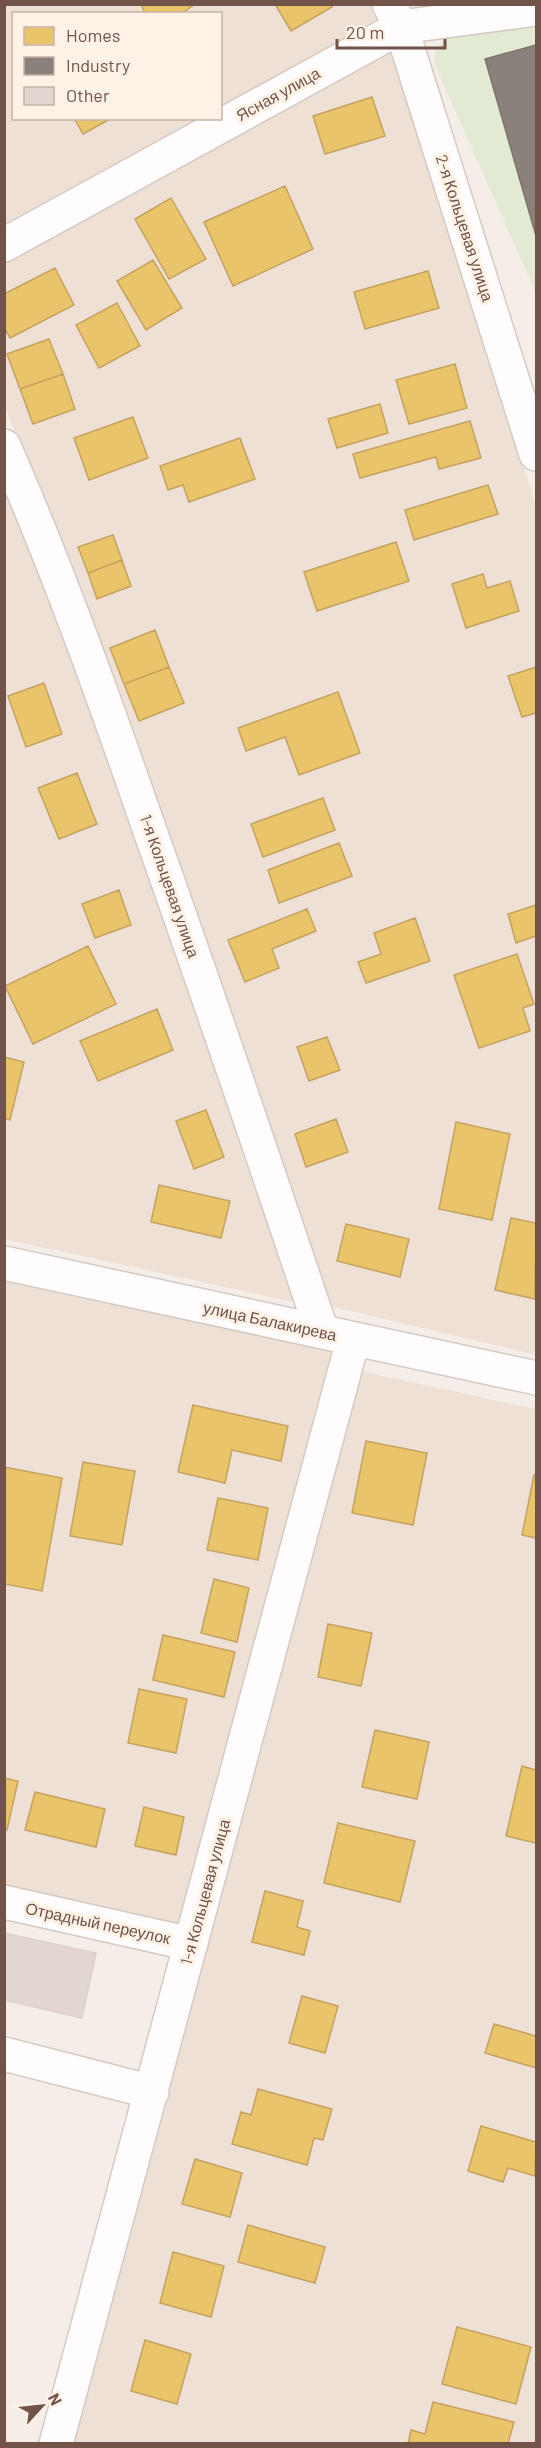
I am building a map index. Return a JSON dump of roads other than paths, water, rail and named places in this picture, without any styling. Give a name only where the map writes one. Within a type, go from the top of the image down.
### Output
[{"type":"street","name":"Ясная улица","points":[[222,117],[395,16],[537,9]]},
{"type":"street","name":"2-я Кольцевая улица","points":[[395,16],[537,454]]},
{"type":"street","name":"Ясная улица","points":[[4,245],[217,120]]},
{"type":"street","name":"1-я Кольцевая улица","points":[[4,446],[45,539],[121,746],[225,1043],[321,1332]]},
{"type":"street","name":"улица Балакирева","points":[[4,1263],[537,1378]]},
{"type":"street","name":"1-я Кольцевая улица","points":[[56,2444],[354,1340]]},
{"type":"street","name":"Отрадный переулок","points":[[4,1902],[191,1944]]},
{"type":"street","points":[[4,2054],[152,2092]]}]
